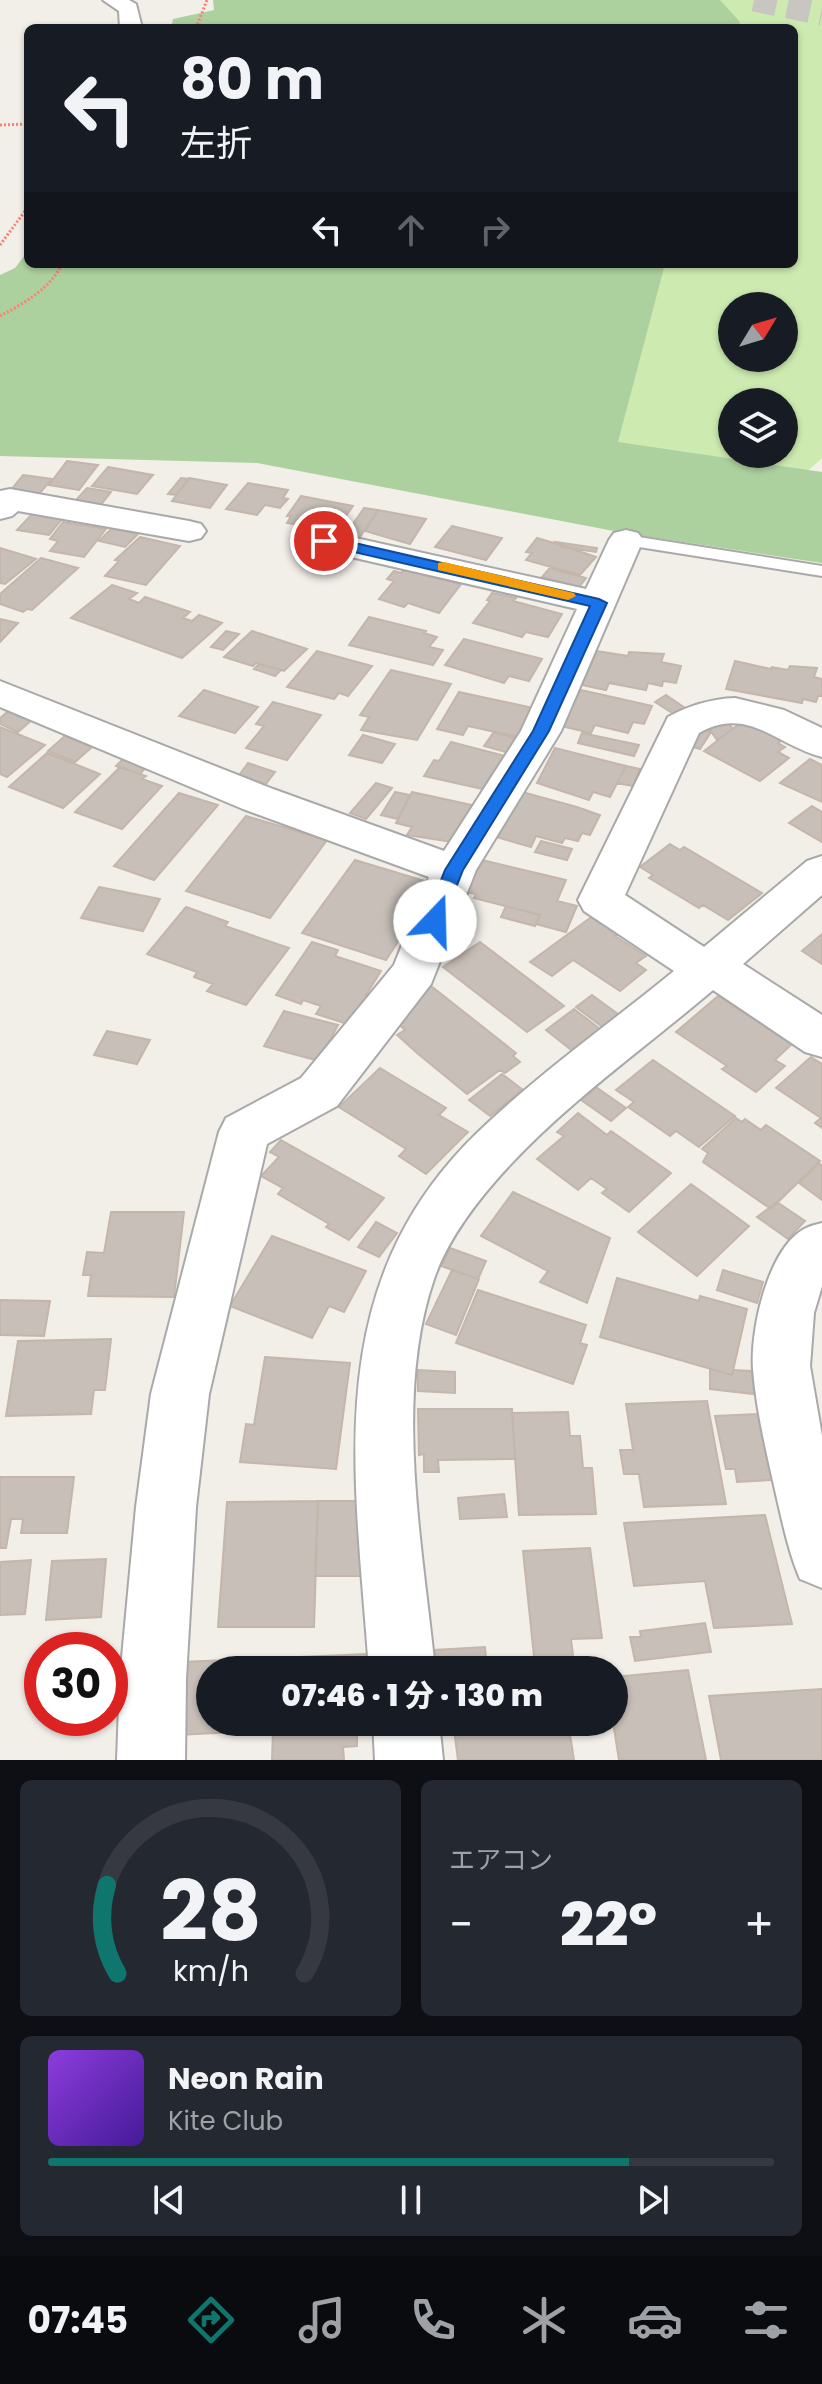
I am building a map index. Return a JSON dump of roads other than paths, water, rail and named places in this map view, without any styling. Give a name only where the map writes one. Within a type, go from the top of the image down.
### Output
[{"type":"street","points":[[113,0],[129,8],[131,24]]},
{"type":"street","points":[[0,509],[10,499],[189,531]]},
{"type":"street","points":[[151,1760],[153,1679],[166,1507],[180,1394],[244,1132],[319,1092],[415,972],[454,870],[541,731],[626,540]]},
{"type":"street","points":[[324,541],[599,603]]},
{"type":"street","points":[[0,693],[258,799],[454,870]]},
{"type":"street","points":[[822,744],[764,716],[743,711],[707,711],[682,726],[600,900],[822,1039]]},
{"type":"street","points":[[401,1656],[386,1466],[390,1357],[399,1305],[421,1245],[441,1209],[478,1164],[542,1105],[822,871]]},
{"type":"street","points":[[822,1245],[800,1268],[786,1313],[781,1366],[793,1439],[822,1558]]},
{"type":"street","points":[[407,1736],[409,1760]]},
{"type":"lane","points":[[626,540],[822,571]]},
{"type":"tunnel","points":[[754,0],[822,14]]}]
